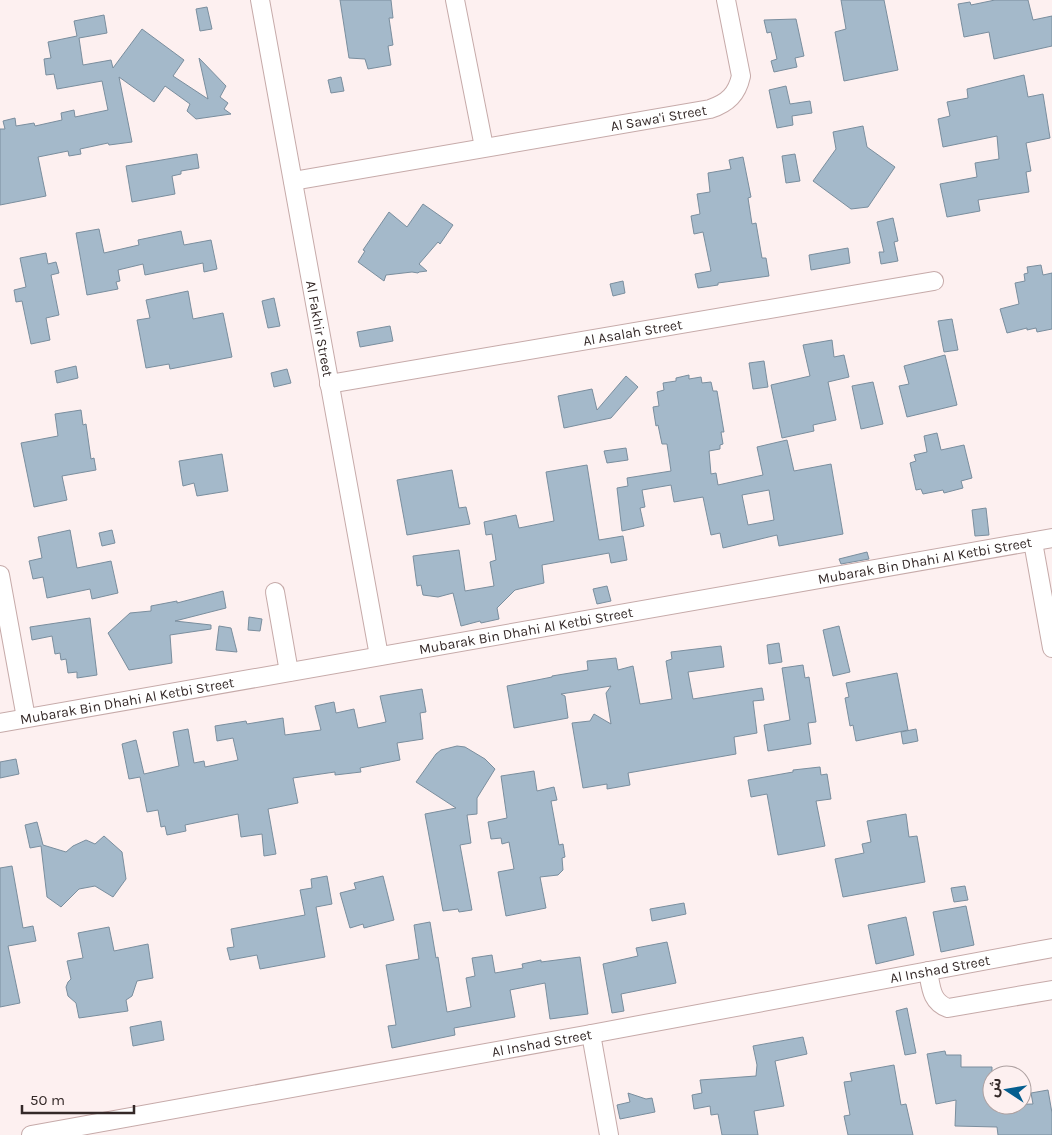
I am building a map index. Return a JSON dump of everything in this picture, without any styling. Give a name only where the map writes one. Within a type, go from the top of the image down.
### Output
[{"type":"street","name":"Al Fakhir Street","points":[[260,0],[379,656]]},
{"type":"street","points":[[455,0],[484,147]]},
{"type":"street","name":"Al Sawa'i Street","points":[[293,181],[710,109],[722,105],[732,98],[741,76],[726,0]]},
{"type":"street","name":"Al Asalah Street","points":[[329,384],[934,281]]},
{"type":"street","name":"Mubarak Bin Dhahi Al Ketbi Street","points":[[0,723],[1052,538]]},
{"type":"street","points":[[1033,542],[1052,648]]},
{"type":"street","points":[[0,575],[6,641],[26,718]]},
{"type":"street","points":[[275,592],[289,672]]},
{"type":"street","name":"Al Inshad Street","points":[[31,1135],[591,1034],[1052,948]]},
{"type":"street","points":[[928,971],[932,995],[936,1001],[948,1008],[1052,990]]},
{"type":"street","points":[[591,1034],[609,1135]]},
{"type":"building","points":[[340,0],[391,0],[393,18],[389,18],[393,45],[388,46],[391,65],[368,69],[365,59],[349,58]]},
{"type":"building","points":[[841,0],[884,0],[898,70],[844,81],[835,32],[846,29]]},
{"type":"building","points":[[995,0],[1028,0],[1033,20],[1052,16],[1052,46],[994,59],[989,32],[964,37],[958,4],[970,2],[971,5]]},
{"type":"building","points":[[207,7],[212,29],[200,31],[196,9]]},
{"type":"building","points":[[104,15],[107,33],[79,38],[83,65],[111,60],[113,68],[142,29],[184,60],[173,76],[208,99],[199,58],[226,86],[220,97],[228,103],[224,109],[231,114],[196,119],[187,111],[190,104],[165,86],[154,102],[119,77],[132,142],[109,145],[108,143],[80,149],[81,154],[69,156],[68,151],[38,157],[46,196],[0,205],[0,129],[5,129],[3,121],[15,118],[16,126],[34,123],[35,126],[62,120],[61,113],[74,110],[75,117],[108,110],[102,81],[57,89],[54,74],[46,75],[44,59],[51,58],[48,42],[77,36],[74,21]]},
{"type":"building","points":[[796,19],[804,56],[795,58],[797,67],[774,72],[771,61],[777,59],[771,32],[767,33],[764,20]]},
{"type":"building","points":[[1024,75],[1028,97],[1043,94],[1050,138],[1026,143],[1031,171],[1026,172],[1029,192],[978,200],[980,211],[947,217],[940,184],[977,177],[975,163],[999,159],[997,136],[943,147],[938,119],[950,116],[947,102],[968,98],[967,89]]},
{"type":"building","points":[[341,77],[344,91],[331,93],[328,80]]},
{"type":"building","points":[[786,86],[790,104],[810,101],[812,113],[792,116],[793,125],[777,128],[769,90]]},
{"type":"building","points":[[863,126],[867,147],[895,167],[868,207],[851,209],[813,181],[836,149],[833,132]]},
{"type":"building","points":[[197,154],[199,168],[181,171],[181,174],[172,176],[175,194],[132,202],[126,166]]},
{"type":"building","points":[[795,154],[800,181],[786,183],[782,156]]},
{"type":"building","points":[[743,157],[751,197],[748,198],[752,224],[756,223],[762,258],[766,258],[769,276],[718,283],[718,285],[698,288],[695,274],[711,271],[703,232],[694,234],[691,216],[700,214],[697,194],[710,192],[708,173],[731,169],[729,160]]},
{"type":"building","points":[[423,204],[453,225],[440,244],[438,242],[419,264],[427,271],[386,275],[384,281],[358,262],[365,251],[363,250],[389,212],[407,227]]},
{"type":"building","points":[[893,218],[898,241],[894,242],[898,261],[881,264],[879,252],[884,252],[877,222]]},
{"type":"building","points":[[99,229],[104,253],[139,245],[138,240],[181,231],[184,245],[211,240],[217,269],[204,272],[203,263],[145,275],[143,264],[118,270],[120,281],[116,282],[118,289],[87,295],[76,233]]},
{"type":"building","points":[[848,248],[850,263],[811,270],[809,255]]},
{"type":"building","points":[[46,253],[48,264],[56,262],[59,273],[51,275],[59,315],[46,318],[50,340],[31,344],[22,301],[16,302],[14,290],[26,287],[20,258]]},
{"type":"building","points":[[1041,265],[1043,275],[1052,273],[1052,329],[1037,332],[1036,328],[1027,330],[1027,328],[1007,333],[1000,309],[1019,304],[1015,283],[1025,281],[1024,274],[1028,273],[1027,267]]},
{"type":"building","points":[[623,281],[625,293],[613,296],[610,284]]},
{"type":"building","points":[[188,291],[193,319],[223,313],[232,357],[170,369],[169,364],[146,368],[137,320],[150,318],[146,300]]},
{"type":"building","points":[[274,298],[280,326],[268,328],[262,301]]},
{"type":"building","points":[[952,319],[958,350],[944,352],[938,321]]},
{"type":"building","points":[[390,326],[393,341],[360,347],[357,332]]},
{"type":"building","points":[[832,340],[834,357],[844,355],[849,377],[828,382],[836,420],[813,425],[814,431],[782,438],[771,385],[810,376],[803,345]]},
{"type":"building","points":[[945,355],[957,405],[907,417],[899,386],[909,384],[904,366]]},
{"type":"building","points":[[764,361],[768,387],[753,389],[749,363]]},
{"type":"building","points":[[76,366],[78,378],[57,383],[55,371]]},
{"type":"building","points":[[287,369],[291,383],[274,387],[271,373]]},
{"type":"building","points":[[689,375],[689,379],[701,377],[702,383],[711,382],[713,391],[717,391],[724,432],[721,432],[723,444],[720,445],[720,449],[709,451],[711,474],[716,473],[718,485],[763,475],[757,447],[787,440],[794,471],[831,464],[843,534],[779,546],[777,535],[723,548],[720,533],[711,535],[703,497],[674,502],[671,485],[642,490],[645,507],[640,508],[644,526],[622,531],[617,488],[628,486],[627,478],[671,471],[667,444],[662,444],[658,425],[656,426],[653,407],[659,406],[657,392],[664,390],[663,383],[676,381],[676,378]],"holes":[[[769,490],[774,520],[748,525],[742,495]]]},
{"type":"building","points":[[626,376],[638,387],[611,418],[564,428],[558,396],[592,389],[597,410]]},
{"type":"building","points":[[873,382],[883,424],[861,429],[852,386]]},
{"type":"building","points":[[81,410],[83,425],[86,424],[91,459],[94,458],[96,470],[62,476],[67,500],[34,507],[21,443],[58,436],[55,414]]},
{"type":"building","points":[[937,433],[941,450],[964,445],[972,478],[961,481],[963,488],[944,493],[943,490],[923,494],[921,489],[916,490],[910,463],[916,461],[914,455],[927,452],[924,436]]},
{"type":"building","points":[[626,448],[628,460],[607,463],[604,451]]},
{"type":"building","points":[[222,454],[228,491],[197,496],[194,483],[183,486],[179,461]]},
{"type":"building","points":[[587,465],[599,540],[623,536],[627,560],[611,563],[609,553],[542,565],[544,583],[515,590],[497,608],[499,619],[481,623],[480,621],[461,626],[453,593],[438,597],[423,595],[421,585],[417,586],[413,556],[459,550],[465,591],[494,586],[490,562],[496,560],[492,534],[486,535],[484,522],[516,515],[519,528],[554,521],[546,472]]},
{"type":"building","points":[[452,470],[459,508],[466,507],[470,524],[407,535],[397,480]]},
{"type":"building","points":[[986,508],[989,535],[975,536],[972,510]]},
{"type":"building","points":[[70,530],[77,568],[111,561],[118,593],[92,599],[90,589],[47,598],[43,577],[33,579],[29,561],[42,558],[38,537]]},
{"type":"building","points":[[112,530],[115,543],[102,546],[99,533]]},
{"type":"building","points":[[867,552],[869,559],[841,564],[839,559]]},
{"type":"building","points":[[607,586],[611,601],[597,604],[593,589]]},
{"type":"building","points":[[223,591],[226,608],[175,621],[211,625],[211,629],[170,635],[172,663],[129,670],[108,633],[130,613],[151,611],[151,606],[177,601],[177,603]]},
{"type":"building","points":[[249,617],[262,619],[260,631],[248,630]]},
{"type":"building","points":[[90,618],[97,675],[77,678],[77,672],[68,673],[66,659],[61,660],[60,653],[55,654],[52,636],[32,640],[30,627]]},
{"type":"building","points":[[219,626],[231,628],[237,652],[216,650]]},
{"type":"building","points":[[839,626],[850,672],[833,676],[823,630]]},
{"type":"building","points":[[779,643],[782,662],[769,664],[767,645]]},
{"type":"building","points":[[721,646],[724,667],[688,672],[693,699],[762,688],[764,700],[753,701],[757,733],[734,737],[736,754],[628,773],[630,785],[607,789],[607,784],[583,788],[572,723],[590,721],[594,714],[611,724],[606,693],[611,686],[561,694],[565,696],[568,718],[514,728],[507,686],[588,670],[587,661],[616,658],[618,670],[633,666],[640,704],[672,699],[666,661],[672,659],[671,652]]},
{"type":"building","points":[[803,665],[805,678],[809,677],[816,722],[808,723],[811,744],[768,751],[764,725],[790,720],[782,668]]},
{"type":"building","points":[[897,673],[908,730],[856,741],[853,725],[850,726],[845,698],[849,697],[846,683]]},
{"type":"building","points":[[422,689],[426,712],[420,713],[423,739],[397,743],[400,760],[360,768],[361,772],[335,775],[335,772],[293,778],[298,803],[268,809],[276,854],[264,856],[262,834],[241,837],[238,814],[185,825],[186,831],[167,835],[165,826],[161,827],[158,810],[147,812],[140,777],[129,779],[122,744],[136,740],[144,774],[179,766],[173,732],[188,729],[194,763],[204,761],[205,767],[238,760],[233,738],[217,741],[215,726],[246,721],[247,724],[283,718],[285,735],[321,730],[315,706],[334,702],[336,713],[354,709],[358,728],[386,722],[380,696]]},
{"type":"building","points":[[916,729],[918,741],[903,744],[901,732]]},
{"type":"building","points":[[457,746],[465,747],[485,759],[495,769],[477,798],[477,814],[467,815],[471,843],[460,845],[472,910],[459,912],[458,909],[443,911],[425,814],[456,808],[416,782],[436,754],[441,750]]},
{"type":"building","points":[[16,759],[19,774],[0,778],[0,762]]},
{"type":"building","points":[[820,767],[821,775],[827,774],[831,799],[816,801],[825,846],[778,855],[767,794],[751,797],[748,780],[793,772],[793,770]]},
{"type":"building","points":[[534,771],[537,791],[554,787],[557,800],[551,801],[559,845],[563,844],[565,857],[562,858],[563,870],[558,875],[540,877],[546,908],[506,916],[498,872],[514,869],[509,842],[502,844],[501,838],[491,839],[488,822],[507,818],[501,776]]},
{"type":"building","points":[[906,814],[909,837],[917,836],[925,882],[843,897],[835,859],[864,853],[862,844],[871,842],[867,821]]},
{"type":"building","points":[[37,822],[43,845],[66,852],[73,846],[86,840],[95,844],[104,836],[122,852],[126,879],[113,897],[95,886],[79,889],[61,907],[47,897],[41,846],[30,848],[25,825]]},
{"type":"building","points":[[12,866],[23,928],[33,926],[36,941],[8,946],[20,1003],[0,1007],[0,868]]},
{"type":"building","points":[[327,876],[332,904],[316,907],[325,957],[260,969],[257,955],[230,960],[227,948],[234,947],[231,929],[305,915],[300,890],[312,888],[311,879]]},
{"type":"building","points":[[383,876],[394,920],[364,928],[363,924],[350,928],[340,893],[356,889],[354,883]]},
{"type":"building","points":[[965,886],[968,900],[954,902],[951,888]]},
{"type":"building","points":[[684,903],[686,914],[652,921],[650,909]]},
{"type":"building","points":[[966,906],[974,945],[941,952],[933,912]]},
{"type":"building","points":[[906,917],[914,955],[876,964],[868,925]]},
{"type":"building","points":[[430,922],[447,1012],[471,1007],[466,978],[475,976],[472,958],[492,955],[495,973],[523,968],[522,964],[541,960],[541,962],[580,957],[588,1014],[550,1019],[545,983],[510,990],[515,1017],[454,1028],[455,1035],[392,1048],[388,1026],[396,1025],[386,965],[419,959],[414,925]]},
{"type":"building","points":[[109,927],[114,951],[148,944],[153,978],[137,981],[132,996],[126,1000],[128,1011],[79,1018],[76,1003],[68,996],[66,987],[71,979],[67,961],[83,958],[78,933]]},
{"type":"building","points":[[667,942],[676,983],[621,994],[624,1011],[612,1013],[603,964],[638,956],[636,948]]},
{"type":"building","points":[[907,1008],[916,1053],[905,1055],[896,1011]]},
{"type":"building","points":[[161,1021],[164,1040],[133,1046],[130,1027]]},
{"type":"building","points":[[803,1037],[807,1054],[775,1061],[784,1106],[754,1111],[758,1135],[722,1135],[718,1114],[711,1115],[710,1106],[694,1109],[692,1095],[702,1093],[700,1080],[756,1076],[757,1065],[753,1046]]},
{"type":"building","points":[[945,1051],[946,1055],[961,1055],[961,1067],[982,1067],[982,1115],[1032,1115],[1032,1093],[1048,1090],[1052,1113],[1052,1135],[998,1135],[997,1127],[955,1126],[956,1100],[936,1104],[927,1054]]},
{"type":"building","points":[[894,1065],[901,1105],[906,1104],[913,1135],[848,1135],[844,1116],[850,1115],[844,1082],[852,1081],[850,1073]]},
{"type":"building","points":[[628,1093],[646,1099],[652,1098],[655,1112],[620,1119],[617,1105],[630,1102]]}]
